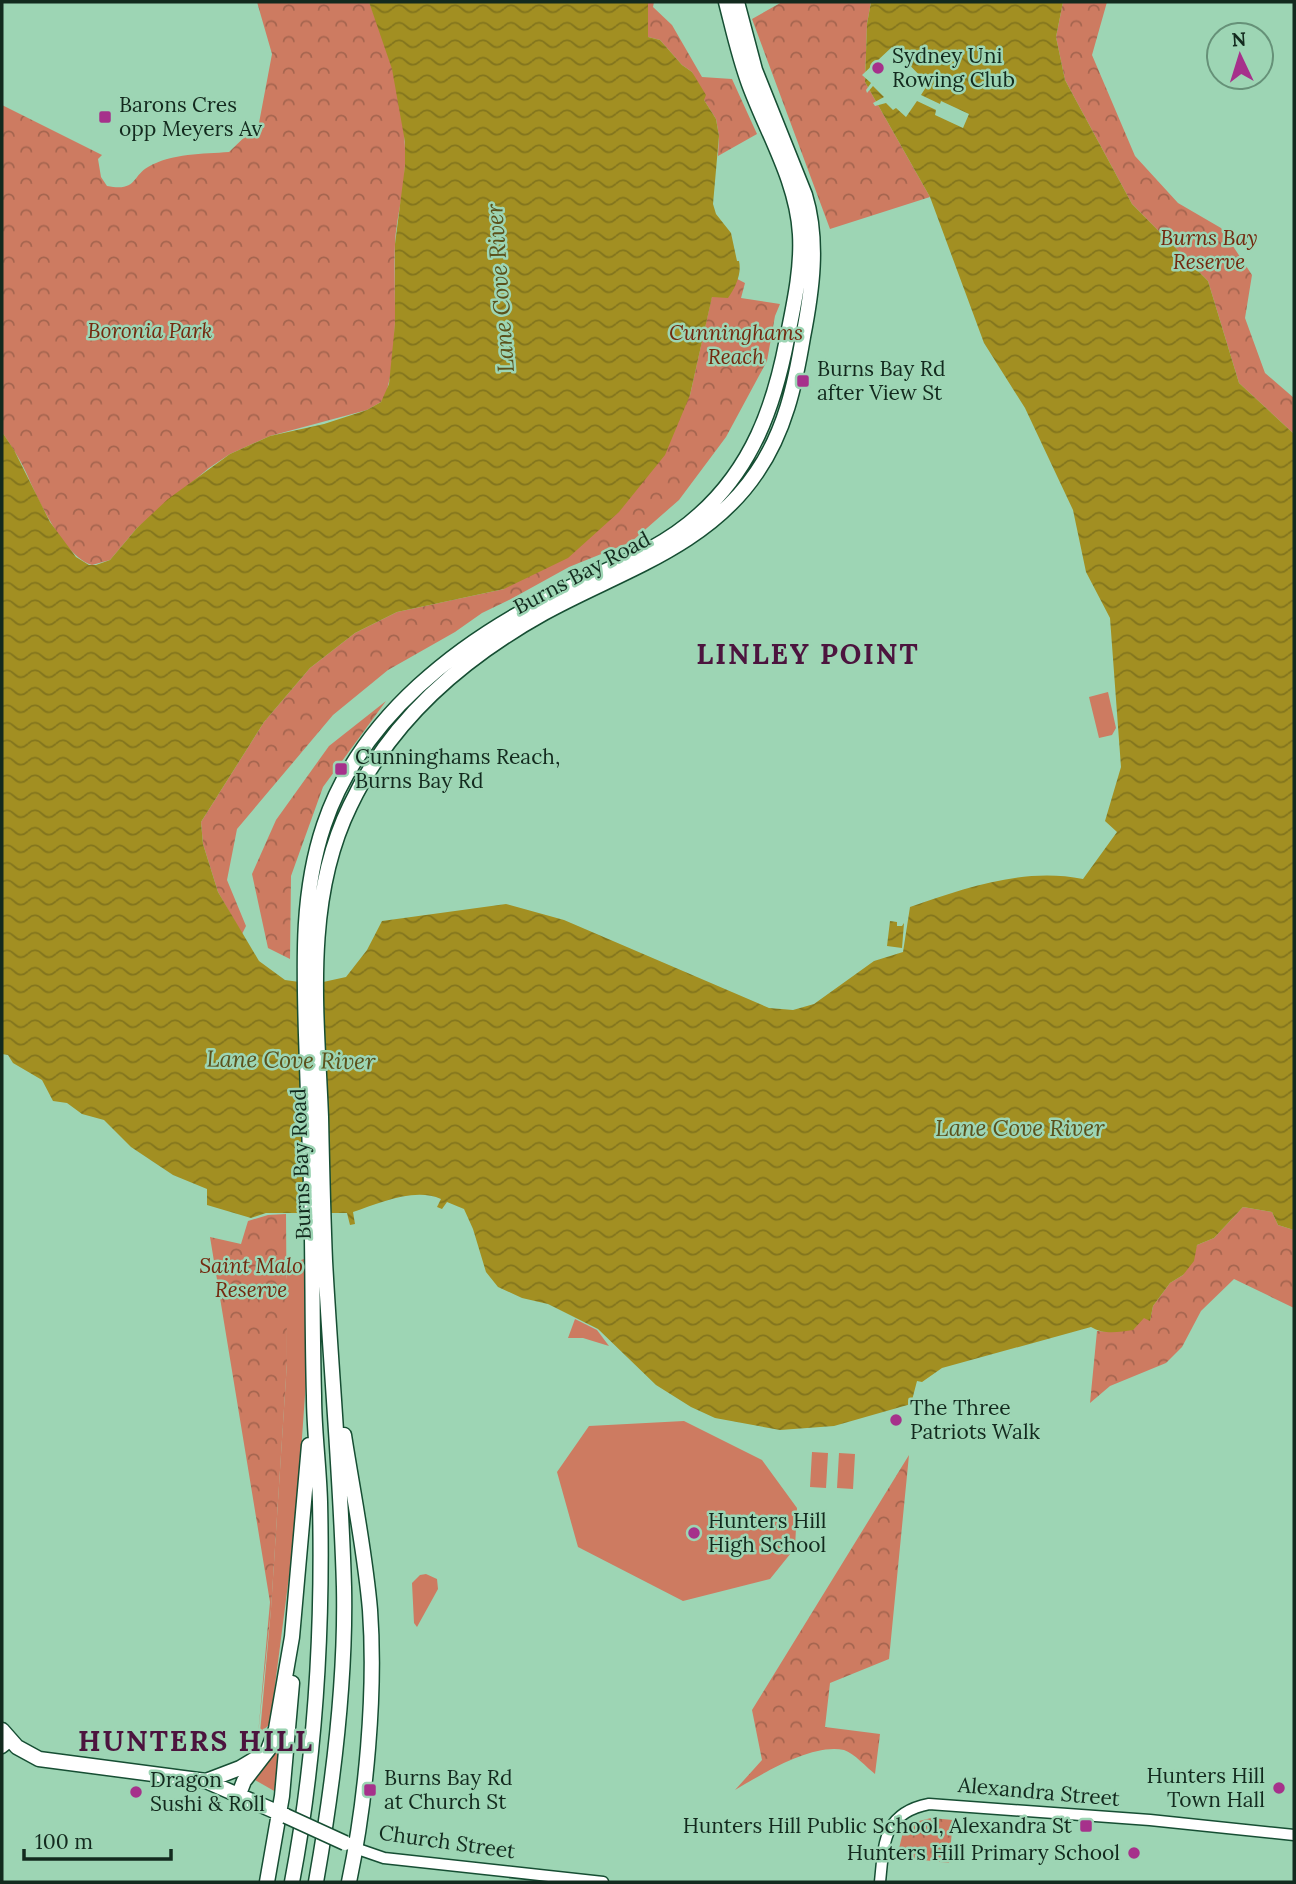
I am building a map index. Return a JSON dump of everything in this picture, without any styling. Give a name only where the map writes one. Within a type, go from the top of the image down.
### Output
[{"type":"main road","name":"Burns Bay Road","points":[[292,1882],[311,1771],[320,1638],[320,1499],[314,1398],[319,1257],[310,878],[324,825],[346,776],[387,718],[440,668],[496,627],[536,604],[654,546],[692,522],[733,479],[763,428],[780,376],[794,305],[800,232],[789,180],[747,79],[726,2]]},
{"type":"main road","name":"Burns Bay Road","points":[[311,939],[336,838],[349,806],[369,770],[410,715],[471,661],[542,614],[656,559],[708,524],[742,492],[757,473],[776,439],[792,396],[809,307],[813,255],[810,217],[806,195],[755,70],[737,2]]},
{"type":"main road","name":"Burns Bay Road","points":[[316,1882],[327,1820],[342,1664],[344,1590],[332,1368],[319,1257]]},
{"type":"main road","points":[[332,1368],[362,1543],[370,1612],[369,1727],[350,1845],[349,1882]]},
{"type":"main road","points":[[239,1794],[244,1781],[268,1750],[276,1729],[292,1637],[314,1398]]},
{"type":"main road","points":[[267,1882],[283,1814],[293,1671],[292,1637]]},
{"type":"main road","name":"Church Street","points":[[5,1740],[23,1752],[45,1761],[206,1781],[350,1845]]},
{"type":"main road","points":[[206,1781],[240,1768],[268,1750]]},
{"type":"street","name":"Alexandra Street","points":[[880,1882],[884,1844],[891,1826],[903,1813],[914,1807],[934,1803],[1150,1820],[1294,1835]]},
{"type":"street","name":"Church Street","points":[[350,1845],[384,1858],[603,1882]]},
{"type":"green space","name":"Boronia Park","points":[[257,2],[369,2],[384,41],[396,81],[405,143],[405,174],[395,244],[393,357],[386,394],[381,402],[367,410],[270,436],[230,454],[209,468],[137,528],[110,560],[92,565],[72,552],[54,528],[2,432],[2,105],[102,155],[98,159],[101,177],[107,186],[129,185],[148,167],[167,159],[229,152],[259,123],[272,54]]},
{"type":"green space","points":[[648,2],[654,2],[653,7],[672,25],[702,77],[732,79],[757,134],[718,156],[716,119],[692,72],[682,65],[660,40],[648,37]]},
{"type":"green space","points":[[782,2],[871,2],[867,24],[865,82],[930,197],[830,229],[752,19]]},
{"type":"green space","name":"Burns Bay Reserve","points":[[1063,2],[1107,2],[1092,55],[1135,156],[1178,203],[1221,228],[1252,275],[1245,318],[1265,373],[1294,398],[1294,434],[1239,383],[1208,281],[1132,204],[1065,80],[1056,37]]},
{"type":"green space","name":"Cunninghams Reach","points":[[718,269],[745,283],[741,298],[780,304],[775,316],[767,361],[726,437],[679,500],[631,542],[569,567],[482,613],[455,632],[388,670],[333,715],[237,829],[227,880],[246,926],[242,934],[218,892],[203,844],[201,822],[264,722],[310,668],[355,633],[397,612],[504,589],[690,395]]},
{"type":"green space","points":[[1108,692],[1116,728],[1112,735],[1099,738],[1089,697]]},
{"type":"green space","points":[[386,701],[323,787],[291,876],[290,959],[268,948],[252,874],[276,820],[329,746]]},
{"type":"green space","points":[[1243,1207],[1272,1212],[1278,1225],[1294,1230],[1294,1308],[1234,1279],[1201,1311],[1182,1347],[1166,1363],[1110,1386],[1090,1403],[1097,1331],[1113,1332],[1144,1317],[1150,1320],[1153,1306],[1170,1283],[1183,1275],[1197,1245],[1214,1238]]},
{"type":"green space","name":"Saint Malo Reserve","points":[[286,1214],[287,1362],[271,1609],[258,1735],[270,1602],[210,1237],[241,1244],[248,1221],[268,1215]]},
{"type":"green space","points":[[307,1258],[308,1353],[296,1522],[270,1724],[260,1733],[287,1362],[285,1286],[288,1268],[292,1263]]},
{"type":"green space","points":[[575,1319],[597,1330],[609,1346],[583,1338],[568,1338]]},
{"type":"green space","points":[[684,1421],[762,1460],[797,1508],[795,1548],[770,1579],[683,1601],[578,1547],[557,1472],[589,1426]]},
{"type":"green space","points":[[812,1452],[828,1453],[826,1488],[810,1487]]},
{"type":"green space","points":[[839,1453],[855,1454],[853,1489],[837,1488]]},
{"type":"green space","points":[[909,1455],[889,1659],[830,1683],[825,1727],[880,1734],[875,1774],[848,1752],[831,1749],[788,1761],[735,1790],[762,1760],[752,1710]]},
{"type":"green space","points":[[426,1574],[437,1579],[438,1589],[417,1627],[414,1623],[412,1583],[420,1575]]},
{"type":"green space","points":[[276,1748],[283,1749],[276,1792],[255,1780]]},
{"type":"green space","points":[[931,1818],[953,1820],[949,1863],[897,1857],[903,1832],[919,1821]]},
{"type":"water","name":"Lane Cove River","points":[[369,2],[648,2],[648,37],[660,40],[682,65],[692,72],[716,119],[719,136],[713,204],[716,214],[731,233],[740,271],[728,298],[712,297],[690,395],[665,455],[619,512],[568,558],[504,589],[397,612],[355,633],[310,668],[264,722],[201,822],[203,844],[218,892],[259,961],[285,980],[314,984],[346,977],[367,950],[382,921],[506,904],[564,920],[769,1008],[793,1010],[814,1004],[874,961],[903,952],[910,907],[995,881],[1039,876],[1083,879],[1117,832],[1105,821],[1121,767],[1110,618],[1086,572],[1073,510],[1025,408],[984,343],[930,197],[865,82],[867,24],[871,2],[1063,2],[1056,37],[1065,80],[1132,204],[1208,281],[1239,383],[1294,434],[1294,1230],[1278,1225],[1272,1212],[1243,1207],[1214,1238],[1197,1245],[1194,1261],[1183,1275],[1170,1283],[1153,1306],[1150,1321],[1144,1318],[1133,1330],[1106,1332],[1091,1327],[942,1368],[922,1382],[917,1381],[911,1404],[834,1426],[780,1430],[715,1418],[691,1407],[656,1385],[598,1329],[548,1304],[522,1298],[498,1287],[486,1272],[464,1209],[447,1202],[442,1209],[437,1207],[441,1199],[409,1195],[353,1212],[355,1224],[350,1225],[347,1213],[266,1213],[251,1218],[207,1205],[207,1189],[173,1175],[131,1147],[104,1120],[82,1114],[67,1103],[53,1101],[42,1080],[13,1063],[8,1055],[2,1054],[2,432],[14,450],[50,522],[76,557],[89,565],[96,565],[110,560],[137,528],[168,499],[230,454],[270,436],[324,424],[367,410],[381,402],[389,384],[395,324],[395,244],[405,166],[405,142],[392,69]]},
{"type":"water","points":[[890,921],[897,922],[897,926],[904,923],[902,948],[887,946]]},
{"type":"pier","points":[[892,47],[928,84],[921,95],[969,114],[963,128],[935,115],[936,110],[917,101],[906,117],[886,103],[875,106],[873,103],[884,97],[873,86],[867,93],[871,83],[862,75]]},
{"type":"place","name":"Sydney Uni Rowing Club","points":[[878,68]]},
{"type":"place","name":"Barons Cres opp Meyers Av","points":[[105,117]]},
{"type":"place","name":"Burns Bay Rd after View St","points":[[803,381]]},
{"type":"place","name":"Cunninghams Reach, Burns Bay Rd","points":[[341,769]]},
{"type":"place","name":"The Three Patriots Walk","points":[[896,1420]]},
{"type":"place","name":"Hunters Hill High School","points":[[694,1533]]},
{"type":"place","name":"Hunters Hill Town Hall","points":[[1279,1788]]},
{"type":"place","name":"Burns Bay Rd at Church St","points":[[370,1790]]},
{"type":"place","name":"Dragon Sushi & Roll","points":[[136,1792]]},
{"type":"place","name":"Hunters Hill Public School, Alexandra St","points":[[1086,1826]]},
{"type":"place","name":"Hunters Hill Primary School","points":[[1134,1853]]},
{"type":"district","name":"LINLEY POINT","points":[[808,654]]},
{"type":"district","name":"HUNTERS HILL","points":[[196,1741]]}]
